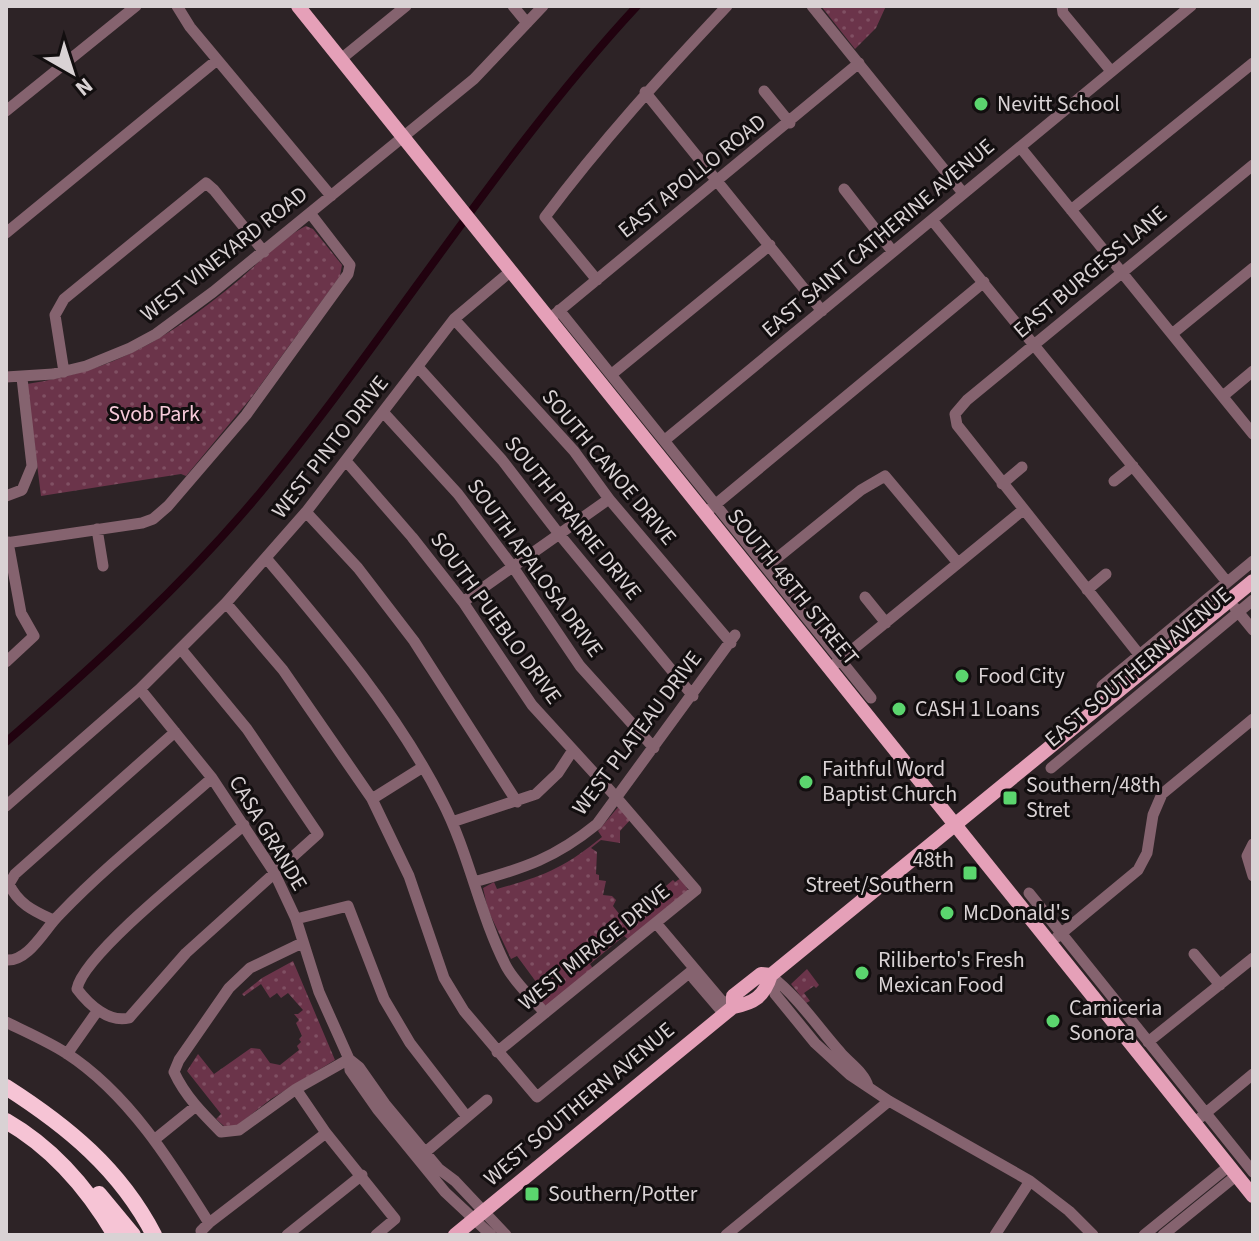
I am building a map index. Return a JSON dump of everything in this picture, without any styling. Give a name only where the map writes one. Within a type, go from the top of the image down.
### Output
[{"type":"highway","points":[[6,1087],[68,1129],[113,1173],[143,1213],[154,1235]]},
{"type":"highway","points":[[6,1121],[97,1192],[133,1235]]},
{"type":"highway","points":[[63,1166],[97,1204],[115,1235]]},
{"type":"main road","name":"SOUTH 48TH STREET","points":[[298,6],[511,271],[554,314],[835,664],[956,826],[1056,938],[1200,1118],[1253,1196]]},
{"type":"main road","name":"EAST SOUTHERN AVENUE","points":[[956,826],[1149,667],[1234,606],[1253,581]]},
{"type":"main road","name":"WEST SOUTHERN AVENUE","points":[[455,1235],[728,1010],[749,1004],[766,990],[771,975],[956,826]]},
{"type":"main road","name":"WEST SOUTHERN AVENUE","points":[[728,1010],[733,996],[761,974],[771,975]]},
{"type":"street","points":[[6,111],[136,6]]},
{"type":"street","points":[[177,6],[188,25],[331,196]]},
{"type":"street","points":[[341,59],[406,6]]},
{"type":"street","points":[[513,6],[527,23]]},
{"type":"street","name":"WEST VINEYARD ROAD","points":[[6,377],[64,372],[124,351],[156,334],[264,252],[481,74],[543,6]]},
{"type":"street","points":[[597,280],[545,217],[591,155],[645,92],[727,6]]},
{"type":"street","points":[[812,6],[963,193]]},
{"type":"street","points":[[1062,6],[1063,13],[1111,71]]},
{"type":"street","name":"EAST SAINT CATHERINE AVENUE","points":[[665,440],[1191,6]]},
{"type":"street","points":[[6,233],[217,60]]},
{"type":"street","name":"EAST APOLLO ROAD","points":[[554,314],[790,123],[859,63]]},
{"type":"street","points":[[1071,210],[1253,63]]},
{"type":"street","points":[[764,91],[790,123]]},
{"type":"street","points":[[645,92],[822,311]]},
{"type":"street","points":[[1020,147],[1253,434]]},
{"type":"street","name":"EAST BURGESS LANE","points":[[1002,484],[957,425],[955,414],[967,400],[1253,165]]},
{"type":"street","points":[[64,372],[55,315],[64,299],[206,183],[264,252]]},
{"type":"street","points":[[844,189],[893,252]]},
{"type":"street","points":[[6,662],[34,636],[21,613],[7,543],[142,523],[153,519],[168,506],[246,415],[348,274],[350,265],[310,213]]},
{"type":"street","points":[[932,220],[1227,582]]},
{"type":"street","points":[[612,374],[770,245]]},
{"type":"street","points":[[1172,334],[1253,268]]},
{"type":"street","name":"WEST PINTO DRIVE","points":[[6,806],[140,689],[226,603],[306,512],[454,319],[511,271]]},
{"type":"street","points":[[710,509],[984,282]]},
{"type":"street","name":"SOUTH 48TH STREET","points":[[554,314],[612,374],[665,440],[710,509],[766,567],[835,664],[871,698]]},
{"type":"street","name":"SOUTH CANOE DRIVE","points":[[454,319],[574,451],[609,499],[733,639]]},
{"type":"street","name":"SOUTH PRAIRIE DRIVE","points":[[418,367],[502,460],[693,696]]},
{"type":"street","points":[[1223,396],[1253,371]]},
{"type":"street","points":[[6,496],[22,490],[32,466],[22,378]]},
{"type":"street","name":"SOUTH APALOSA DRIVE","points":[[383,412],[458,494],[513,567],[580,666],[654,748]]},
{"type":"street","name":"SOUTH PUEBLO DRIVE","points":[[346,461],[463,602],[532,705],[616,797]]},
{"type":"street","points":[[1114,481],[1133,466]]},
{"type":"street","points":[[1022,467],[1002,484],[1149,667]]},
{"type":"street","points":[[766,567],[861,490],[885,476],[958,563]]},
{"type":"street","points":[[463,602],[609,499]]},
{"type":"street","points":[[835,664],[1023,510]]},
{"type":"street","points":[[306,512],[358,568],[414,641],[517,802]]},
{"type":"street","points":[[97,529],[103,566]]},
{"type":"street","points":[[266,558],[335,638],[423,767],[452,822],[491,934],[508,969],[545,1013]]},
{"type":"street","name":"EAST SOUTHERN AVENUE","points":[[1102,686],[1253,561]]},
{"type":"street","points":[[1087,590],[1106,574]]},
{"type":"street","points":[[865,597],[886,623]]},
{"type":"street","name":"EAST SOUTHERN AVENUE","points":[[1051,768],[1234,606],[1253,600]]},
{"type":"street","points":[[226,603],[283,670],[372,799],[409,876],[444,978],[464,1011],[537,1097],[694,969]]},
{"type":"street","points":[[1234,606],[1253,630]]},
{"type":"street","name":"WEST PLATEAU DRIVE","points":[[474,882],[547,858],[572,844],[597,824],[733,639]]},
{"type":"street","points":[[181,649],[247,729],[318,834],[186,953],[129,1018],[120,1021],[98,1010],[77,989],[78,979],[115,936],[244,825]]},
{"type":"street","name":"CASA GRANDE","points":[[140,689],[212,778],[274,872],[296,919],[319,992],[349,1059],[350,1070],[378,1110],[478,1215]]},
{"type":"street","points":[[1056,938],[1138,870],[1147,853],[1153,815],[1162,794],[1253,719]]},
{"type":"street","points":[[53,920],[28,908],[13,893],[9,884],[15,874],[175,732]]},
{"type":"street","points":[[452,822],[536,794],[558,773],[573,750]]},
{"type":"street","points":[[372,799],[423,767]]},
{"type":"street","points":[[6,960],[12,961],[27,952],[79,894],[212,778]]},
{"type":"street","name":"WEST MIRAGE DRIVE","points":[[497,1052],[696,890],[616,797]]},
{"type":"street","points":[[1253,844],[1247,856],[1253,876]]},
{"type":"street","name":"SOUTH 48TH STREET","points":[[1029,893],[1056,938],[1148,1042],[1200,1118],[1253,1172]]},
{"type":"street","points":[[296,919],[348,906],[384,999],[410,1043],[467,1117]]},
{"type":"street","points":[[656,923],[728,1010]]},
{"type":"street","points":[[302,943],[250,968],[229,988],[174,1072],[196,1106],[221,1132],[239,1130],[296,1089],[349,1059]]},
{"type":"street","points":[[1194,954],[1220,985]]},
{"type":"street","points":[[1148,1042],[1253,958]]},
{"type":"street","points":[[694,969],[694,979],[728,1010]]},
{"type":"street","points":[[771,975],[775,994],[809,1036],[850,1075],[889,1101],[1030,1181],[1069,1211],[1093,1235]]},
{"type":"street","points":[[713,989],[739,992]]},
{"type":"street","points":[[67,1054],[98,1010]]},
{"type":"street","points":[[6,1022],[67,1054],[101,1080],[154,1140],[204,1230],[326,1133]]},
{"type":"street","points":[[1200,1118],[1253,1074]]},
{"type":"street","points":[[296,1089],[326,1133],[395,1219],[376,1235]]},
{"type":"street","points":[[422,1155],[487,1100]]},
{"type":"street","points":[[726,1235],[889,1101]]},
{"type":"street","points":[[154,1140],[196,1106]]},
{"type":"street","points":[[1144,1235],[1233,1170]]},
{"type":"street","points":[[1163,1235],[1233,1170]]},
{"type":"street","points":[[287,1235],[362,1175]]},
{"type":"street","points":[[995,1235],[1030,1181]]},
{"type":"street","points":[[478,1215],[491,1235]]},
{"type":"street","points":[[478,1215],[506,1235]]},
{"type":"green space","points":[[821,6],[886,6],[876,28],[855,49]]},
{"type":"green space","name":"Svob Park","points":[[306,226],[313,229],[342,265],[340,276],[251,398],[186,476],[181,474],[41,496],[27,384],[59,378],[113,361],[162,337],[209,304],[278,245]]},
{"type":"green space","points":[[619,806],[631,819],[620,831],[620,843],[601,840],[591,848],[597,852],[596,874],[599,880],[606,881],[603,895],[612,896],[616,900],[613,906],[620,915],[625,916],[673,880],[675,882],[681,878],[688,890],[629,940],[624,936],[590,964],[594,970],[549,1005],[544,1005],[536,996],[542,990],[517,956],[511,959],[488,910],[483,888],[494,882],[497,889],[564,864],[602,837],[598,831]]},
{"type":"green space","points":[[293,961],[335,1060],[271,1099],[234,1128],[225,1127],[216,1119],[221,1114],[187,1071],[198,1054],[214,1074],[251,1048],[260,1049],[270,1063],[280,1065],[299,1050],[297,1046],[302,1036],[296,1023],[299,1020],[294,1014],[303,1010],[288,993],[281,998],[277,993],[270,998],[261,984],[244,996],[242,994],[262,978]]},
{"type":"green space","points":[[807,969],[819,985],[804,993],[810,1001],[806,1003],[791,984]]},
{"type":"waterway","points":[[6,742],[138,623],[231,527],[308,433],[538,123],[637,6]]},
{"type":"place","name":"Nevitt School","points":[[981,104]]},
{"type":"place","name":"Food City","points":[[962,676]]},
{"type":"place","name":"CASH 1 Loans","points":[[899,709]]},
{"type":"place","name":"Faithful Word Baptist Church","points":[[806,782]]},
{"type":"place","name":"Southern/48th Stret","points":[[1010,798]]},
{"type":"place","name":"48th Street/Southern","points":[[970,873]]},
{"type":"place","name":"McDonald's","points":[[947,913]]},
{"type":"place","name":"Riliberto's Fresh Mexican Food","points":[[862,973]]},
{"type":"place","name":"Carniceria Sonora","points":[[1053,1021]]},
{"type":"place","name":"Southern/Potter","points":[[532,1194]]}]
